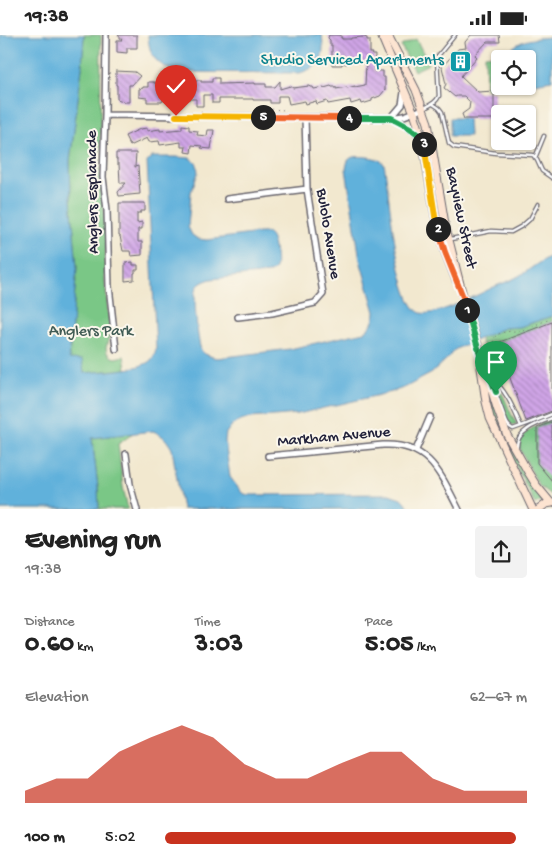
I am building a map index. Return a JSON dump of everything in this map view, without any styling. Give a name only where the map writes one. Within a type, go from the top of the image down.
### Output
[{"type":"main road","name":"Bayview Street","points":[[381,35],[414,113],[422,137],[435,216],[445,240]]},
{"type":"main road","name":"Bayview Street","points":[[388,35],[416,89],[423,109],[429,131],[445,240],[452,272],[463,297],[502,421],[507,435],[536,485],[551,503]]},
{"type":"main road","points":[[396,69],[398,66],[403,65]]},
{"type":"main road","name":"Bayview Street","points":[[478,346],[490,418],[533,509]]},
{"type":"main road","points":[[538,509],[551,503]]},
{"type":"street","name":"Anglers Esplanade","points":[[106,35],[103,177],[107,210],[109,286],[116,349]]},
{"type":"street","points":[[391,118],[402,105],[404,92]]},
{"type":"street","points":[[105,115],[391,118],[404,116],[423,109]]},
{"type":"street","name":"Bulolo Avenue","points":[[238,317],[272,313],[315,303],[323,294],[307,189],[306,117]]},
{"type":"street","points":[[391,118],[422,137]]},
{"type":"street","points":[[227,199],[307,189]]},
{"type":"street","points":[[416,450],[430,417]]},
{"type":"street","name":"Markham Avenue","points":[[268,456],[395,444],[416,450],[436,468],[459,509]]},
{"type":"street","points":[[126,455],[136,509]]},
{"type":"lane","points":[[423,109],[433,104],[439,95],[437,57],[455,35]]},
{"type":"lane","points":[[433,104],[442,112],[449,143],[454,147],[496,153],[533,155],[542,171],[552,178]]},
{"type":"lane","points":[[535,157],[544,136]]},
{"type":"lane","points":[[445,240],[492,231],[511,232],[530,219],[538,204]]},
{"type":"lane","points":[[480,355],[488,370],[508,425],[513,429],[552,416]]},
{"type":"lane","points":[[491,378],[504,390],[521,426]]},
{"type":"lane","points":[[517,451],[517,440],[522,434],[552,416]]},
{"type":"path","points":[[267,109],[286,110]]},
{"type":"path","points":[[492,357],[494,341],[500,333],[524,329],[552,319]]},
{"type":"green space","name":"Anglers Park","points":[[84,35],[101,35],[100,171],[106,227],[105,279],[110,333],[106,348],[107,353],[112,357],[124,356],[126,369],[84,373],[69,359],[77,267],[71,199],[70,161],[82,68]]},
{"type":"green space","points":[[416,39],[429,64],[414,71],[401,46]]},
{"type":"green space","points":[[485,55],[491,55],[491,88],[486,88]]},
{"type":"green space","points":[[552,316],[552,322],[497,343],[509,377],[498,381],[495,375],[490,372],[480,338],[504,328],[520,327]]},
{"type":"green space","points":[[480,355],[504,435],[530,481],[544,499],[535,504],[499,433],[491,413]]},
{"type":"green space","points":[[494,384],[504,397],[517,424],[511,425],[507,419]]},
{"type":"green space","points":[[552,419],[552,422],[537,428],[537,463],[552,480],[552,496],[539,486],[520,449],[519,441],[538,425]]},
{"type":"green space","points":[[134,433],[118,444],[123,487],[128,509],[99,509],[92,438]]},
{"type":"water","points":[[0,35],[84,35],[82,68],[70,161],[71,199],[77,267],[69,359],[82,360],[84,373],[119,370],[146,364],[153,358],[155,353],[147,162],[152,157],[190,158],[197,164],[198,173],[191,192],[188,227],[192,235],[198,239],[207,240],[265,233],[270,236],[273,242],[276,265],[272,272],[211,279],[202,283],[197,288],[195,294],[200,348],[202,352],[215,358],[290,349],[364,332],[371,325],[375,312],[360,260],[346,169],[348,161],[353,157],[375,158],[384,164],[400,269],[413,306],[421,313],[437,311],[459,304],[526,272],[552,255],[552,316],[520,327],[504,328],[458,348],[432,373],[406,387],[298,414],[250,418],[232,425],[226,433],[225,441],[230,477],[242,493],[248,495],[389,494],[401,498],[411,509],[182,509],[172,449],[164,438],[153,431],[92,438],[99,509],[0,509]]},
{"type":"water","points":[[148,35],[322,35],[323,49],[317,64],[300,73],[175,72],[163,66],[152,54]]},
{"type":"water","points":[[552,37],[552,80],[536,83],[536,50],[511,50],[525,41]]},
{"type":"water","points":[[450,118],[468,118],[469,136],[450,136]]},
{"type":"building","points":[[118,35],[137,35],[137,48],[127,48],[127,53],[117,52],[117,40],[122,40]]},
{"type":"building","points":[[329,35],[341,35],[342,39],[364,37],[370,40],[370,53],[375,55],[374,71],[383,71],[383,77],[385,77],[385,90],[380,96],[362,104],[361,101],[351,104],[350,100],[328,104],[327,101],[317,104],[316,101],[306,104],[305,101],[289,104],[287,96],[278,96],[278,103],[270,103],[270,100],[219,99],[219,103],[212,103],[212,95],[203,95],[203,106],[196,106],[196,99],[183,99],[183,103],[175,103],[175,101],[163,100],[162,102],[147,102],[147,98],[139,97],[139,89],[148,87],[148,82],[175,84],[175,81],[201,80],[201,82],[212,82],[212,78],[219,78],[219,84],[255,83],[266,84],[266,87],[275,87],[280,81],[280,89],[290,86],[293,88],[309,86],[314,89],[331,86],[336,87],[336,89],[365,85],[366,63],[347,62],[347,64],[342,63],[342,65],[332,65],[332,45],[330,45]]},
{"type":"building","points":[[471,35],[499,35],[500,42],[487,42],[475,55],[477,57],[461,76],[478,92],[491,91],[491,95],[494,95],[494,105],[491,105],[491,119],[464,119],[462,114],[469,109],[470,102],[464,96],[455,97],[444,88],[446,84],[442,67],[458,49],[466,48],[465,42]]},
{"type":"building","points":[[116,71],[135,72],[140,76],[132,85],[129,85],[129,102],[117,99]]},
{"type":"building","points":[[182,125],[189,126],[189,130],[198,131],[197,135],[207,136],[208,130],[214,130],[211,149],[192,145],[191,153],[185,152],[186,147],[181,147],[181,142],[160,145],[159,141],[149,142],[147,138],[130,146],[125,136],[140,129],[147,128],[147,131],[160,129],[160,131],[182,129]]},
{"type":"building","points":[[116,153],[136,153],[135,167],[138,166],[140,194],[119,196],[118,192],[126,183],[120,183],[119,164],[117,164]]},
{"type":"building","points":[[119,203],[145,203],[145,211],[137,213],[137,223],[142,222],[142,229],[138,229],[138,242],[142,242],[142,255],[131,256],[130,251],[123,251],[119,236]]},
{"type":"building","points":[[133,262],[133,265],[138,265],[138,270],[135,270],[134,273],[134,280],[125,281],[125,263]]},
{"type":"building","points":[[552,322],[552,411],[526,421],[497,343]]},
{"type":"building","points":[[552,422],[552,481],[537,463],[537,428]]},
{"type":"place","name":"Studio Serviced Apartments","points":[[460,61]]},
{"type":"route","points":[[176,116],[391,118],[401,122],[422,137],[439,232],[452,272],[463,297],[480,355],[496,392]]}]
